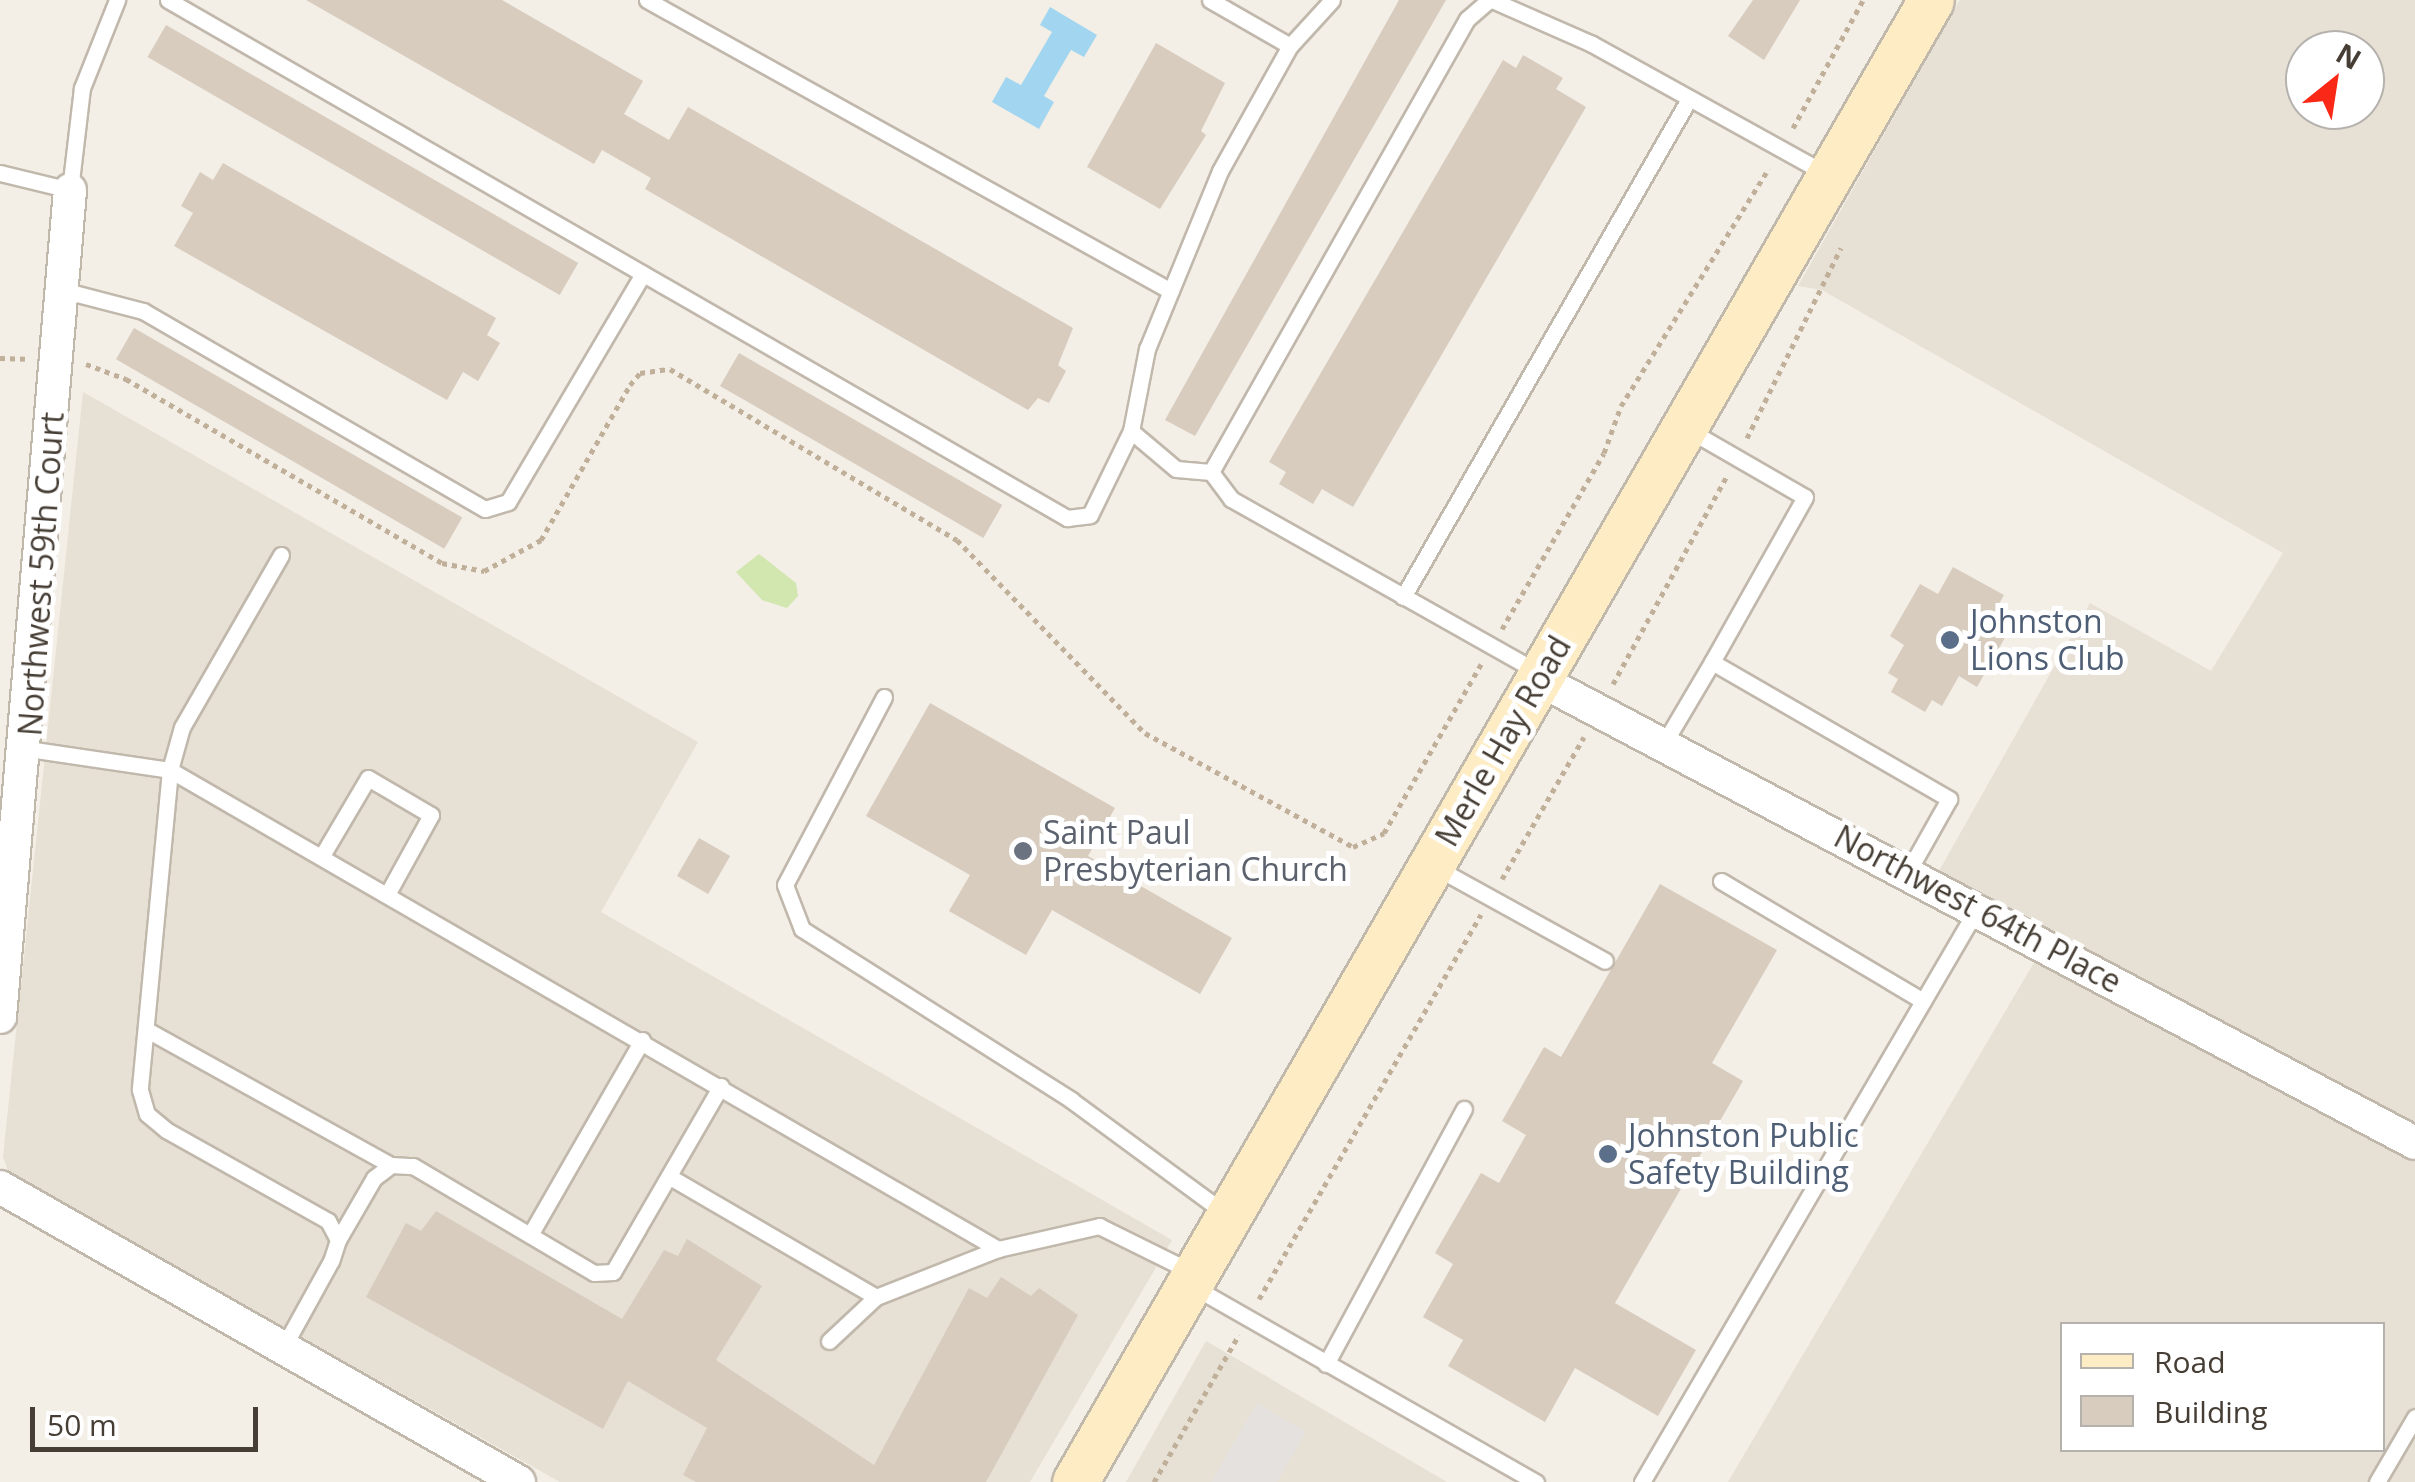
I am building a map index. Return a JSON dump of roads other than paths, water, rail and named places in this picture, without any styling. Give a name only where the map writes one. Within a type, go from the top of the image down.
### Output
[{"type":"main road","name":"Merle Hay Road","points":[[1076,1482],[1931,0]]},
{"type":"street","name":"Northwest 59th Court","points":[[0,1017],[28,749],[70,190]]},
{"type":"street","name":"Northwest 64th Place","points":[[1540,677],[1663,745],[1978,906],[2415,1143]]},
{"type":"street","points":[[0,1187],[519,1482]]},
{"type":"lane","points":[[0,174],[70,190],[82,88],[118,0]]},
{"type":"lane","points":[[168,0],[1067,518],[1090,516],[1131,431],[1147,349],[1220,171],[1290,46],[1332,0]]},
{"type":"lane","points":[[647,0],[1170,291]]},
{"type":"lane","points":[[1210,0],[1290,46]]},
{"type":"lane","points":[[1211,472],[1466,19],[1491,0],[1689,99],[1829,176]]},
{"type":"lane","points":[[1403,597],[1689,99]]},
{"type":"lane","points":[[62,290],[143,311],[485,509],[508,502],[643,274]]},
{"type":"lane","points":[[1663,745],[1805,497],[1684,427]]},
{"type":"lane","points":[[1131,431],[1176,469],[1211,472],[1231,499],[1540,677]]},
{"type":"lane","points":[[281,555],[182,727],[170,770],[140,1090],[147,1114],[328,1221],[338,1240]]},
{"type":"lane","points":[[1712,662],[1949,798],[1909,870]]},
{"type":"lane","points":[[884,697],[785,885],[802,930],[1071,1100],[1229,1216]]},
{"type":"lane","points":[[28,749],[170,770],[323,854],[998,1249]]},
{"type":"lane","points":[[323,854],[368,778],[431,815],[388,892]]},
{"type":"lane","points":[[1431,865],[1605,961]]},
{"type":"lane","points":[[1722,881],[1923,1001]]},
{"type":"lane","points":[[1642,1482],[1978,906]]},
{"type":"lane","points":[[147,1030],[391,1165],[413,1166],[594,1274],[613,1272],[721,1086]]},
{"type":"lane","points":[[530,1235],[642,1040]]},
{"type":"lane","points":[[1326,1364],[1464,1109]]},
{"type":"lane","points":[[283,1348],[374,1178],[391,1165]]},
{"type":"lane","points":[[670,1178],[876,1297]]},
{"type":"lane","points":[[828,1342],[876,1297],[998,1249],[1099,1226],[1192,1280],[1248,1319],[1536,1482]]},
{"type":"lane","points":[[2377,1482],[2415,1417]]},
{"type":"water","points":[[1050,7],[1097,35],[1084,57],[1071,50],[1044,96],[1054,102],[1039,129],[992,102],[1006,77],[1021,85],[1052,32],[1040,25]]},
{"type":"place","name":"Johnston Lions Club","points":[[1950,640]]},
{"type":"place","name":"Saint Paul Presbyterian Church","points":[[1023,851]]},
{"type":"place","name":"Johnston Public Safety Building","points":[[1608,1154]]}]
